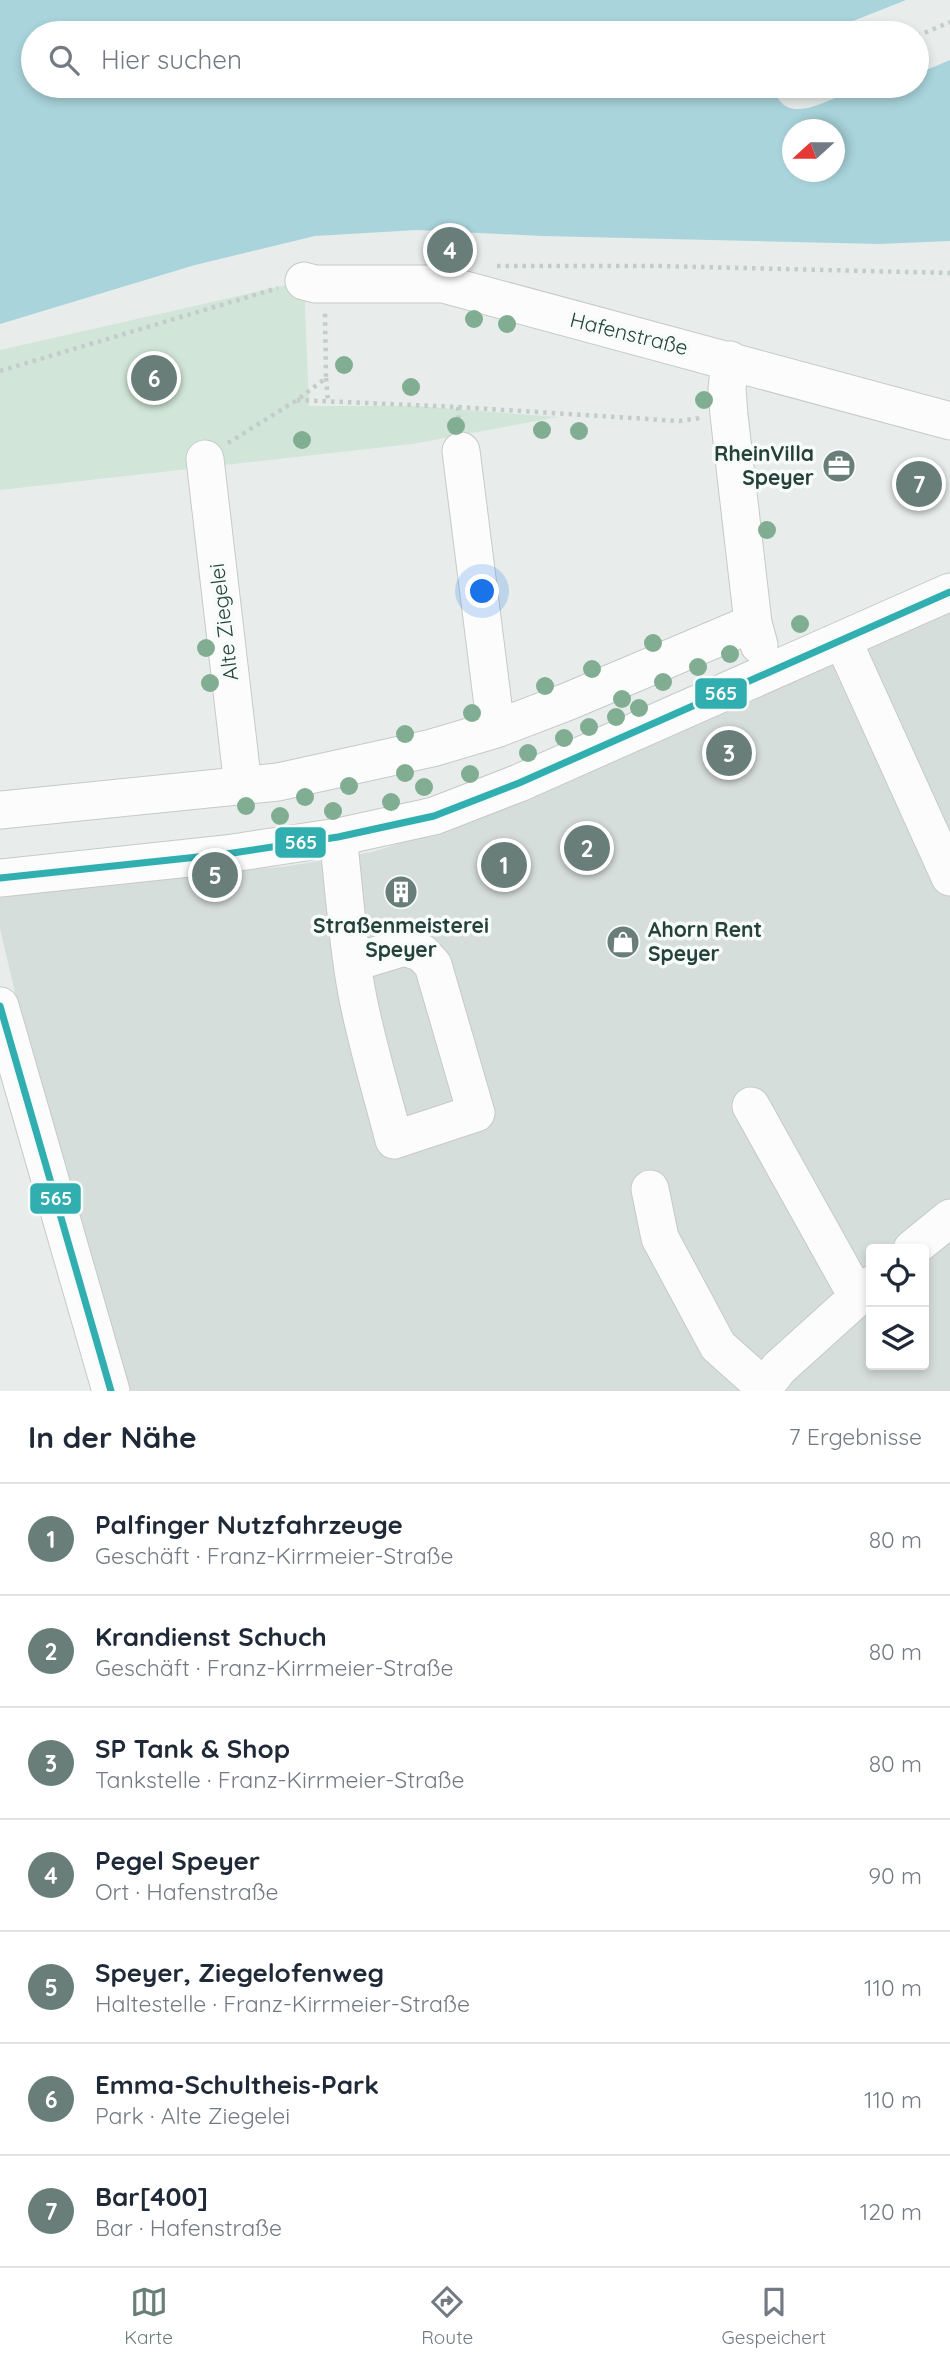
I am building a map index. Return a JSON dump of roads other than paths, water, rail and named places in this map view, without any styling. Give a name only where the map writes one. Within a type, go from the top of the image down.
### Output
[{"type":"street","name":"Hafenstraße","points":[[314,282],[443,284],[950,421]]},
{"type":"street","points":[[730,360],[727,389],[729,415],[753,623],[765,673]]},
{"type":"street","points":[[461,451],[496,729]]},
{"type":"street","name":"Alte Ziegelei","points":[[205,458],[243,786]]},
{"type":"street","points":[[0,878],[226,854],[338,837],[434,816],[491,795],[950,592]]},
{"type":"street","points":[[0,810],[243,786],[324,773],[432,748],[496,729],[569,701],[753,623]]},
{"type":"street","points":[[843,641],[950,877]]},
{"type":"street","points":[[338,837],[352,963],[356,989],[394,1140],[475,1113],[433,965],[422,953],[404,947],[352,963]]},
{"type":"street","points":[[0,1006],[111,1391]]},
{"type":"street","points":[[650,1189],[660,1238],[718,1346],[762,1389],[788,1359],[864,1292],[751,1106]]},
{"type":"street","points":[[918,1244],[950,1218]]},
{"type":"water","points":[[0,0],[906,0],[853,21],[21,21],[21,98],[778,98],[788,107],[799,109],[834,98],[929,98],[929,69],[950,60],[950,241],[879,244],[542,236],[417,230],[315,236],[195,265],[0,324]]},
{"type":"place","name":"Pegel Speyer","points":[[450,250]]},
{"type":"place","name":"Emma-Schultheis-Park","points":[[154,378]]},
{"type":"place","name":"RheinVilla Speyer","points":[[839,466]]},
{"type":"place","name":"Bar[400]","points":[[919,484]]},
{"type":"place","name":"SP Tank & Shop","points":[[729,753]]},
{"type":"place","name":"Krandienst Schuch","points":[[587,848]]},
{"type":"place","name":"Palfinger Nutzfahrzeuge","points":[[504,865]]},
{"type":"place","name":"Speyer, Ziegelofenweg","points":[[215,875]]},
{"type":"place","name":"Straßenmeisterei Speyer","points":[[401,892]]},
{"type":"place","name":"Ahorn Rent Speyer","points":[[623,942]]}]
